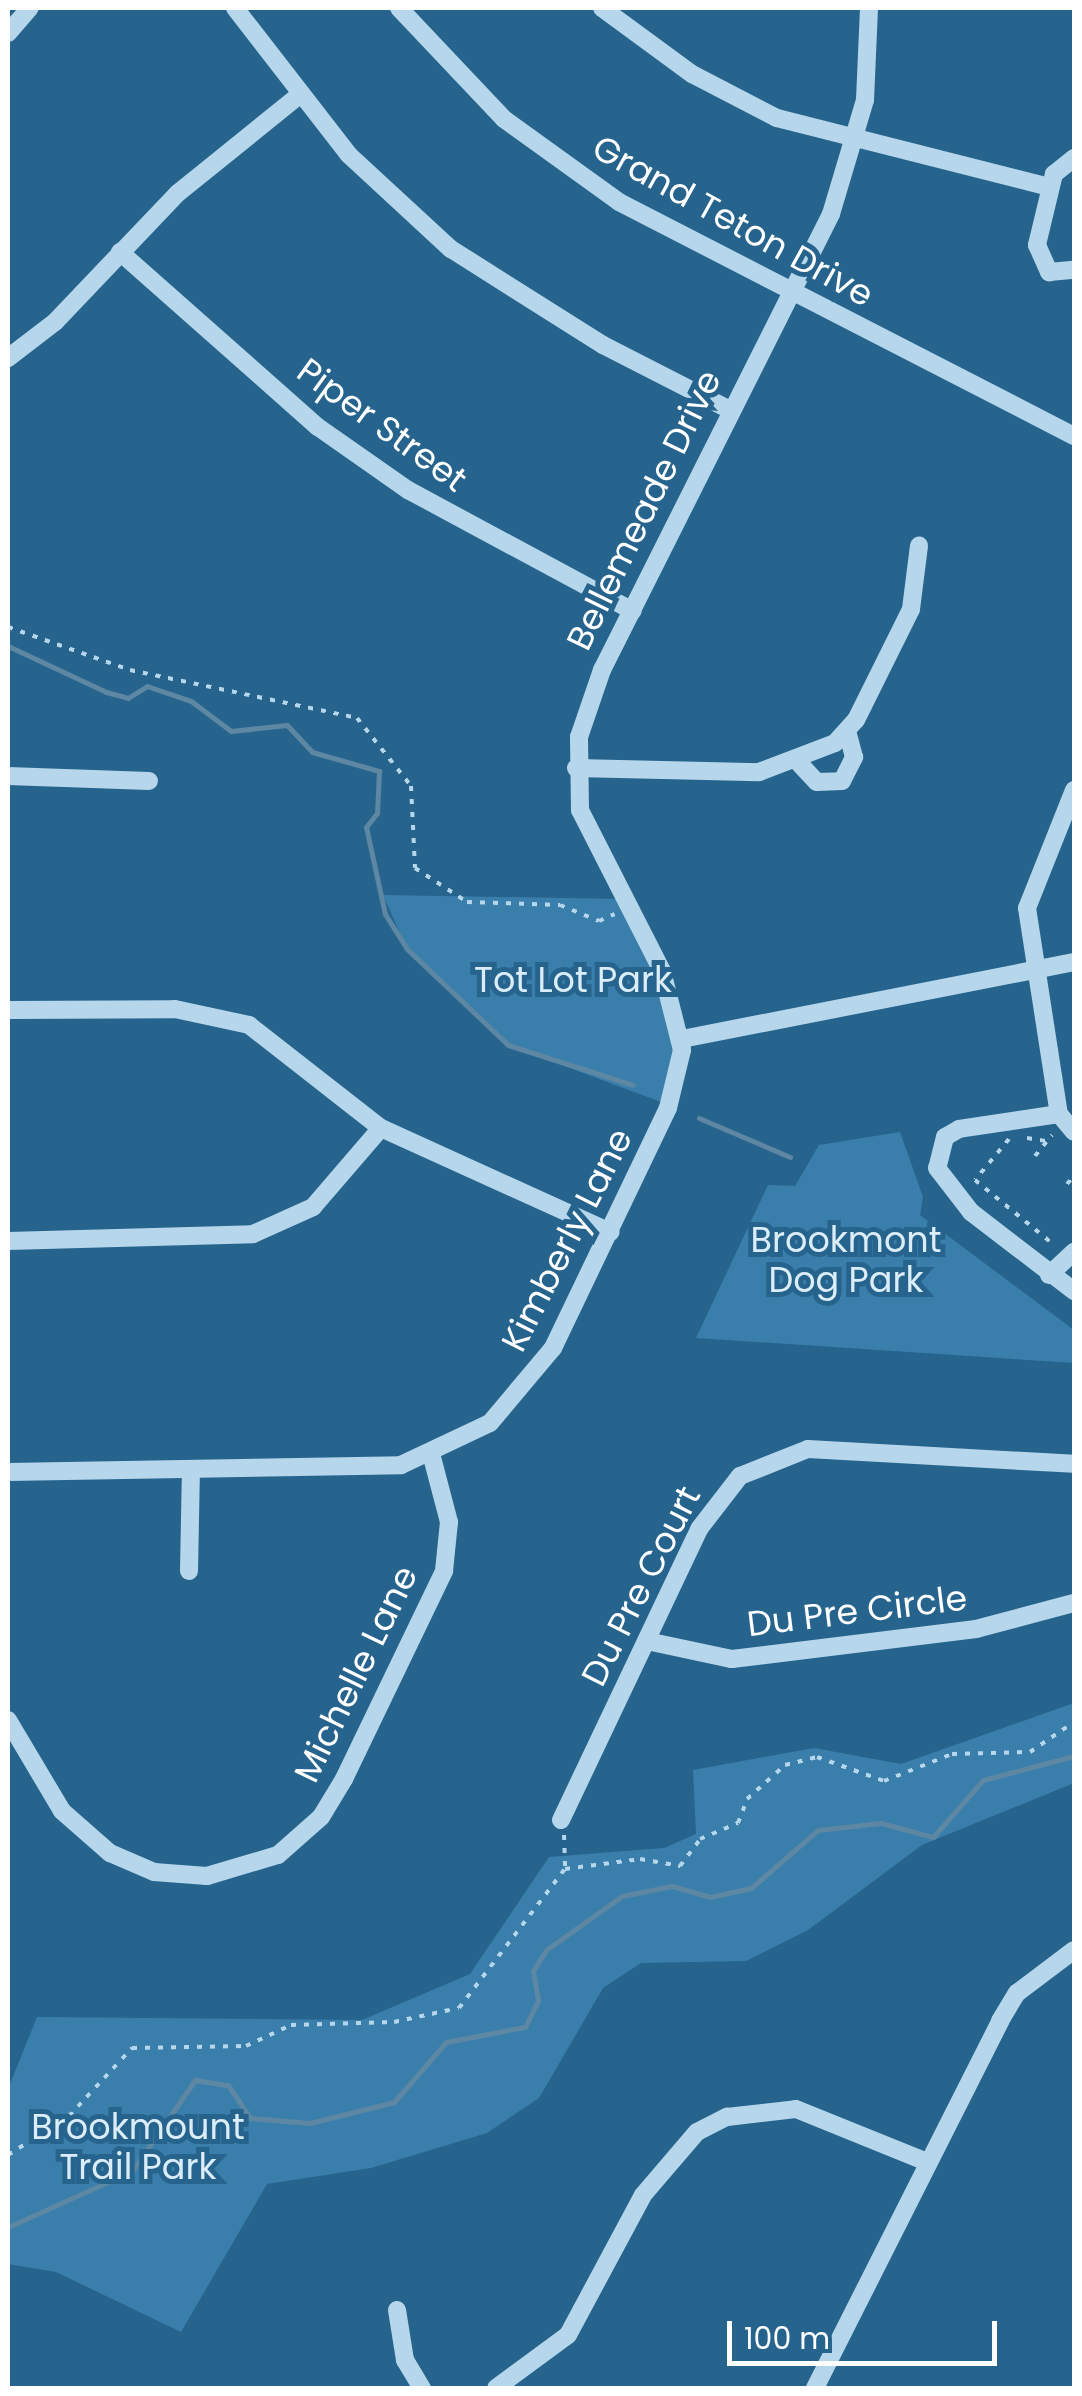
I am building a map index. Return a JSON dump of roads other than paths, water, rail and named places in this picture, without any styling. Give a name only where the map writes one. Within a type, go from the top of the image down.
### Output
[{"type":"street","points":[[8,31],[30,8]]},
{"type":"street","points":[[235,8],[298,96],[451,249],[577,330],[728,409]]},
{"type":"street","name":"Grand Teton Drive","points":[[399,8],[504,119],[562,164],[790,292],[1074,436]]},
{"type":"street","points":[[602,8],[747,104],[857,138],[1050,187]]},
{"type":"street","name":"Bellemeade Drive","points":[[682,1039],[662,971],[594,849],[576,768],[587,704],[728,409],[790,292],[857,138],[869,8]]},
{"type":"street","points":[[8,358],[120,252],[298,96]]},
{"type":"street","points":[[1074,158],[1059,164],[1050,187],[1039,262],[1060,274],[1074,270]]},
{"type":"street","name":"Piper Street","points":[[120,252],[318,426],[408,490],[634,611]]},
{"type":"street","points":[[576,768],[760,772],[799,763],[848,734],[918,590],[919,546]]},
{"type":"street","points":[[799,763],[817,782],[842,781],[854,757],[848,734]]},
{"type":"street","points":[[8,776],[149,781]]},
{"type":"street","points":[[1074,790],[1029,890],[1034,970],[1059,1114],[1074,1132]]},
{"type":"street","points":[[682,1039],[1074,962]]},
{"type":"street","points":[[8,1010],[175,1009],[249,1024],[381,1128],[610,1232]]},
{"type":"street","name":"Kimberly Lane","points":[[8,1472],[369,1470],[432,1457],[490,1424],[536,1376],[610,1232],[668,1108],[682,1039]]},
{"type":"street","points":[[1059,1114],[959,1130],[938,1151],[945,1188],[1049,1275],[1074,1291]]},
{"type":"street","points":[[8,1241],[212,1240],[263,1231],[313,1207],[381,1128]]},
{"type":"street","points":[[1049,1275],[1072,1254]]},
{"type":"street","name":"Du Pre Court","points":[[561,1820],[711,1510],[771,1458],[832,1450],[1074,1464]]},
{"type":"street","name":"Michelle Lane","points":[[8,1720],[62,1811],[110,1852],[185,1876],[278,1855],[321,1817],[344,1779],[444,1570],[448,1522],[432,1457]]},
{"type":"street","points":[[190,1570],[191,1471]]},
{"type":"street","name":"Du Pre Circle","points":[[646,1641],[732,1660],[976,1628],[1074,1603]]},
{"type":"street","points":[[815,2388],[927,2162],[1017,1993],[1074,1950]]},
{"type":"street","points":[[496,2388],[568,2335],[643,2195],[697,2132],[727,2117],[796,2109],[927,2162]]},
{"type":"street","points":[[397,2310],[404,2360],[422,2388]]},
{"type":"waterway","points":[[8,646],[106,692],[128,698],[147,686],[191,701],[231,731],[287,725],[312,752],[379,771],[377,813],[366,827],[385,914],[407,949],[508,1045],[633,1085]]},
{"type":"waterway","points":[[699,1118],[790,1157]]},
{"type":"waterway","points":[[8,2227],[132,2171],[195,2080],[228,2085],[250,2118],[310,2123],[394,2102],[446,2042],[525,2027],[538,2000],[533,1971],[546,1950],[622,1896],[672,1886],[710,1897],[751,1888],[818,1830],[881,1823],[933,1837],[983,1780],[1074,1756]]},
{"type":"park label","name":"Tot Lot Park","points":[[573,980]]},
{"type":"park label","name":"Brookmont Dog Park","points":[[846,1260]]},
{"type":"park label","name":"Brookmount Trail Park","points":[[138,2147]]}]
